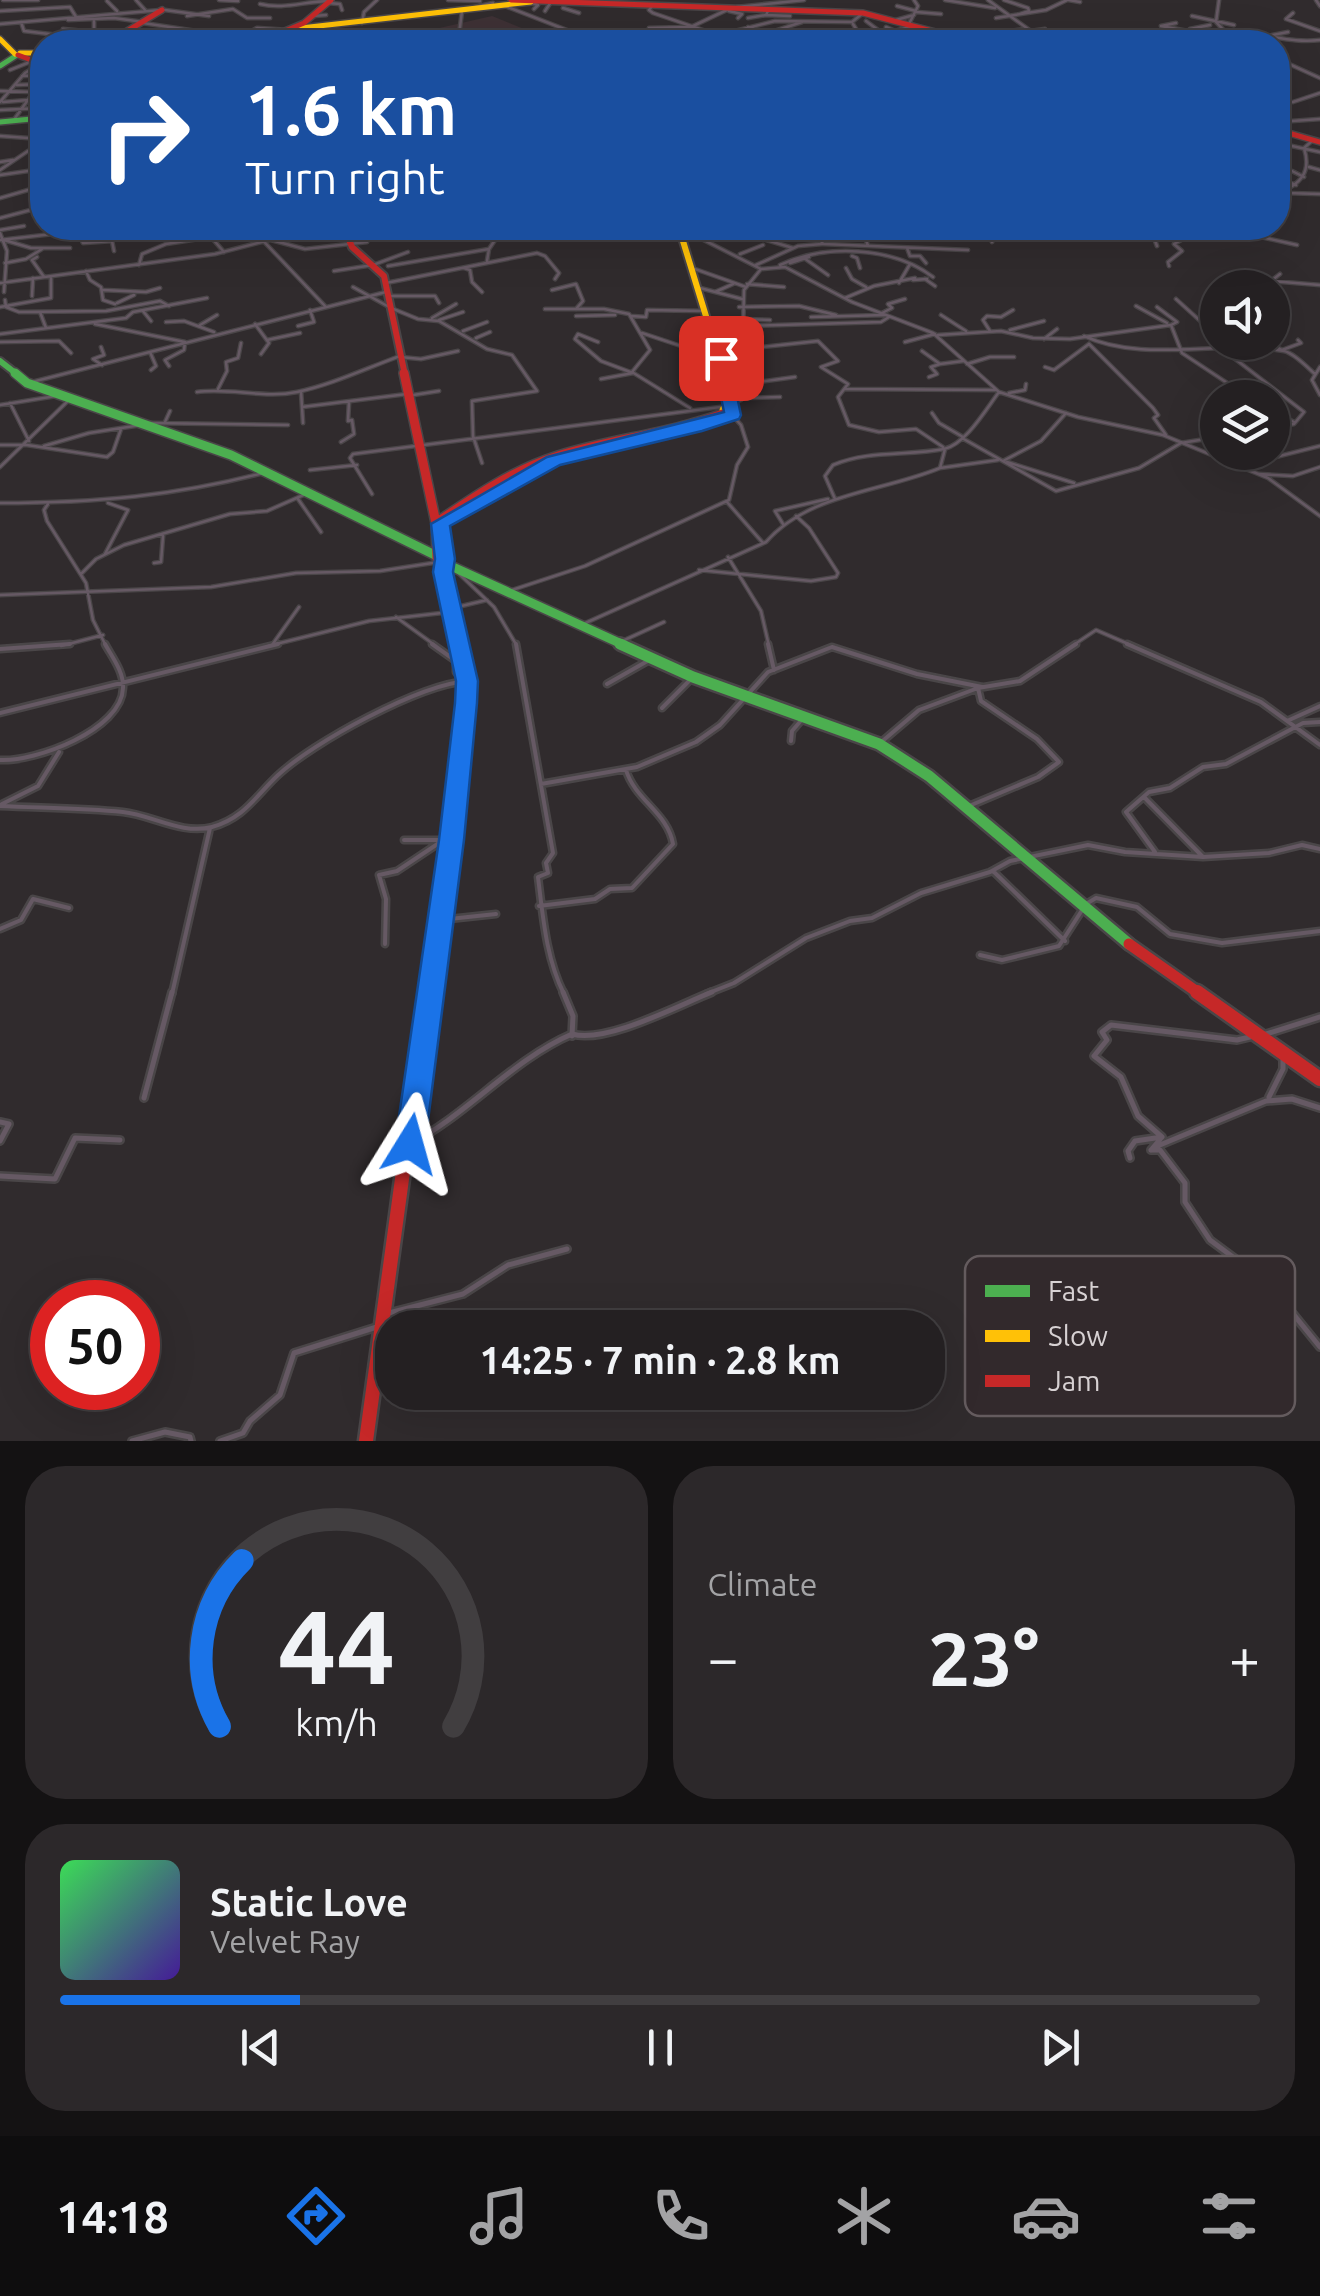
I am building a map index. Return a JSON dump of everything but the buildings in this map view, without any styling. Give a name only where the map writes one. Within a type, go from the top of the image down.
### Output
[{"type":"main road","points":[[292,30],[330,1]]},
{"type":"main road","points":[[292,30],[362,23],[467,3],[670,3],[768,12],[818,9],[907,21],[924,30]]},
{"type":"main road","points":[[131,30],[143,18],[163,10]]},
{"type":"main road","points":[[0,122],[16,115],[30,115]]},
{"type":"main road","points":[[348,240],[373,265],[388,295],[466,681],[440,920],[386,1310]]},
{"type":"main road","points":[[682,240],[731,409]]},
{"type":"main road","points":[[683,240],[715,336],[731,409]]},
{"type":"main road","points":[[0,362],[27,383],[150,424],[267,472],[441,561],[693,677],[878,744],[921,770],[1149,960],[1320,1079]]},
{"type":"main road","points":[[436,523],[552,459],[699,424],[731,409]]},
{"type":"main road","points":[[441,561],[440,524],[549,462],[696,428],[731,409]]},
{"type":"main road","points":[[366,1441],[375,1383]]},
{"type":"street","points":[[3,0],[38,0]]},
{"type":"street","points":[[136,0],[148,0]]},
{"type":"street","points":[[220,0],[238,2]]},
{"type":"street","points":[[377,0],[379,9]]},
{"type":"street","points":[[362,23],[364,12],[377,0]]},
{"type":"street","points":[[448,0],[467,3],[460,30]]},
{"type":"street","points":[[672,30],[735,9],[804,0]]},
{"type":"street","points":[[906,30],[918,4],[914,0]]},
{"type":"street","points":[[945,0],[977,8],[999,8]]},
{"type":"street","points":[[988,0],[1029,30],[1045,29]]},
{"type":"street","points":[[996,18],[1026,18],[1019,14],[1029,12],[1028,8],[1004,0]]},
{"type":"street","points":[[1022,16],[1068,0],[1080,2]]},
{"type":"street","points":[[1216,24],[1219,0]]},
{"type":"street","points":[[1316,0],[1320,6]]},
{"type":"street","points":[[106,1],[117,12]]},
{"type":"street","points":[[260,4],[280,8],[302,1],[330,1],[340,4],[342,10]]},
{"type":"street","points":[[141,2],[143,18]]},
{"type":"street","points":[[502,3],[570,30]]},
{"type":"street","points":[[545,4],[579,12]]},
{"type":"street","points":[[653,6],[649,10],[652,13],[708,30]]},
{"type":"street","points":[[897,6],[907,21]]},
{"type":"street","points":[[0,12],[70,7],[76,16]]},
{"type":"street","points":[[969,10],[977,8]]},
{"type":"street","points":[[163,10],[208,16]]},
{"type":"street","points":[[187,16],[235,10],[247,18],[270,18]]},
{"type":"street","points":[[78,30],[63,28],[68,19],[76,16],[117,12],[192,30]]},
{"type":"street","points":[[748,18],[768,12],[790,16]]},
{"type":"street","points":[[1293,13],[1286,18],[1320,32]]},
{"type":"street","points":[[907,21],[941,14]]},
{"type":"street","points":[[313,16],[326,16]]},
{"type":"street","points":[[854,28],[858,16]]},
{"type":"street","points":[[839,30],[858,16]]},
{"type":"street","points":[[734,30],[765,23],[858,16],[880,30]]},
{"type":"street","points":[[1192,16],[1234,26]]},
{"type":"street","points":[[0,24],[56,18],[143,18]]},
{"type":"street","points":[[54,24],[56,18]]},
{"type":"street","points":[[94,18],[94,28]]},
{"type":"street","points":[[21,22],[22,31],[30,32]]},
{"type":"street","points":[[765,23],[782,30],[802,22]]},
{"type":"street","points":[[1175,30],[1162,26],[1176,22]]},
{"type":"street","points":[[255,30],[273,24],[292,30]]},
{"type":"street","points":[[1190,30],[1216,24],[1224,30]]},
{"type":"street","points":[[746,26],[756,30]]},
{"type":"street","points":[[843,30],[857,30]]},
{"type":"street","points":[[1290,44],[1320,40]]},
{"type":"street","points":[[0,102],[22,76],[21,58]]},
{"type":"street","points":[[21,58],[22,76]]},
{"type":"street","points":[[17,85],[21,58]]},
{"type":"street","points":[[21,58],[30,82]]},
{"type":"street","points":[[1290,64],[1320,78]]},
{"type":"street","points":[[0,90],[30,92]]},
{"type":"street","points":[[1294,102],[1320,93]]},
{"type":"street","points":[[0,110],[16,115],[30,97]]},
{"type":"street","points":[[0,102],[28,100]]},
{"type":"street","points":[[1290,121],[1320,120]]},
{"type":"street","points":[[0,136],[30,139]]},
{"type":"street","points":[[1312,143],[1320,152]]},
{"type":"street","points":[[1290,187],[1304,177],[1309,167],[1312,143]]},
{"type":"street","points":[[0,172],[30,150]]},
{"type":"street","points":[[0,162],[17,160]]},
{"type":"street","points":[[1309,167],[1320,170]]},
{"type":"street","points":[[0,172],[30,171]]},
{"type":"street","points":[[1292,171],[1304,177]]},
{"type":"street","points":[[1290,182],[1296,184]]},
{"type":"street","points":[[23,183],[24,192]]},
{"type":"street","points":[[1,195],[30,190]]},
{"type":"street","points":[[1290,194],[1320,194]]},
{"type":"street","points":[[0,218],[30,210]]},
{"type":"street","points":[[4,292],[0,231],[24,226]]},
{"type":"street","points":[[2,240],[30,237]]},
{"type":"street","points":[[2,240],[42,249],[70,248]]},
{"type":"street","points":[[81,240],[112,242],[114,251]]},
{"type":"street","points":[[139,264],[142,254],[158,247],[195,240]]},
{"type":"street","points":[[214,240],[224,252]]},
{"type":"street","points":[[2,282],[224,252],[270,240],[305,247],[367,242]]},
{"type":"street","points":[[487,261],[495,240]]},
{"type":"street","points":[[708,240],[761,269]]},
{"type":"street","points":[[770,240],[793,248]]},
{"type":"street","points":[[820,240],[823,244]]},
{"type":"street","points":[[866,240],[868,246]]},
{"type":"street","points":[[1154,240],[1156,246]]},
{"type":"street","points":[[1169,266],[1168,262],[1182,251],[1174,244],[1181,240]]},
{"type":"street","points":[[1275,240],[1297,245]]},
{"type":"street","points":[[263,241],[325,306]]},
{"type":"street","points":[[815,244],[817,253]]},
{"type":"street","points":[[756,265],[793,248],[815,244],[968,250]]},
{"type":"street","points":[[738,256],[763,245]]},
{"type":"street","points":[[893,248],[893,259]]},
{"type":"street","points":[[907,248],[910,256],[920,256],[926,263]]},
{"type":"street","points":[[5,263],[26,259],[42,249]]},
{"type":"street","points":[[388,266],[489,249]]},
{"type":"street","points":[[334,271],[373,265],[408,252]]},
{"type":"street","points":[[353,287],[370,296],[388,295],[487,261],[537,253],[556,268],[555,280]]},
{"type":"street","points":[[781,266],[817,253],[893,259],[924,268],[935,286]]},
{"type":"street","points":[[852,254],[860,268]]},
{"type":"street","points":[[37,257],[32,260],[44,277]]},
{"type":"street","points":[[731,409],[744,384],[748,363],[738,307],[748,277],[761,269],[806,258],[828,275]]},
{"type":"street","points":[[899,284],[910,264]]},
{"type":"street","points":[[781,266],[844,298],[936,335],[1000,392],[1066,413],[1168,437],[1200,451]]},
{"type":"street","points":[[464,268],[470,270],[472,282],[482,292]]},
{"type":"street","points":[[846,268],[852,279],[868,288]]},
{"type":"street","points":[[694,269],[734,284],[784,287]]},
{"type":"street","points":[[86,272],[103,290],[146,292],[160,288]]},
{"type":"street","points":[[3,304],[53,296],[51,276]]},
{"type":"street","points":[[33,278],[29,290],[33,298]]},
{"type":"street","points":[[844,298],[868,288],[928,278]]},
{"type":"street","points":[[1290,282],[1320,284]]},
{"type":"street","points":[[552,290],[576,284],[583,301],[576,308]]},
{"type":"street","points":[[715,292],[734,284]]},
{"type":"street","points":[[700,288],[742,300]]},
{"type":"street","points":[[103,290],[103,300],[131,311],[207,298]]},
{"type":"street","points":[[119,307],[134,295]]},
{"type":"street","points":[[388,295],[428,320],[462,312]]},
{"type":"street","points":[[27,383],[370,296],[435,296],[439,303]]},
{"type":"street","points":[[45,299],[40,312],[46,328]]},
{"type":"street","points":[[742,326],[881,322],[892,308],[888,304],[905,299]]},
{"type":"street","points":[[1176,299],[1200,321]]},
{"type":"street","points":[[3,304],[12,311],[40,312],[87,311],[156,301],[169,306]]},
{"type":"street","points":[[156,301],[159,308]]},
{"type":"street","points":[[428,320],[456,304]]},
{"type":"street","points":[[128,330],[126,318],[134,305]]},
{"type":"street","points":[[738,307],[799,306],[836,314]]},
{"type":"street","points":[[1136,306],[1171,325],[1180,350],[1224,380]]},
{"type":"street","points":[[905,342],[990,330],[1044,339],[1177,322],[1157,307]]},
{"type":"street","points":[[545,309],[576,308],[646,318],[647,310],[704,310]]},
{"type":"street","points":[[143,310],[151,322]]},
{"type":"street","points":[[298,326],[314,322],[310,310]]},
{"type":"street","points":[[990,330],[983,320],[987,316],[1001,318],[1013,310]]},
{"type":"street","points":[[7,318],[12,311]]},
{"type":"street","points":[[576,316],[619,314]]},
{"type":"street","points":[[200,326],[217,315]]},
{"type":"street","points":[[630,315],[650,350],[633,366],[633,373]]},
{"type":"street","points":[[811,317],[886,315]]},
{"type":"street","points":[[942,315],[966,331]]},
{"type":"street","points":[[0,334],[126,318]]},
{"type":"street","points":[[739,319],[784,320]]},
{"type":"street","points":[[166,322],[180,320],[218,333]]},
{"type":"street","points":[[438,320],[494,352],[512,355],[537,391],[472,401],[473,436],[482,463]]},
{"type":"street","points":[[1006,331],[1044,320]]},
{"type":"street","points":[[461,332],[487,322]]},
{"type":"street","points":[[91,323],[185,342]]},
{"type":"street","points":[[255,324],[267,340],[268,347],[262,354]]},
{"type":"street","points":[[1044,339],[1057,329]]},
{"type":"street","points":[[474,339],[490,332]]},
{"type":"street","points":[[639,332],[690,352],[718,358]]},
{"type":"street","points":[[267,340],[300,333]]},
{"type":"street","points":[[598,342],[578,334],[575,339],[588,352],[622,372],[633,373],[690,408]]},
{"type":"street","points":[[715,336],[743,335]]},
{"type":"street","points":[[1084,336],[1158,414],[1154,418],[1156,424],[1168,437]]},
{"type":"street","points":[[1290,347],[1302,342],[1298,340]]},
{"type":"street","points":[[0,342],[59,341],[71,353]]},
{"type":"street","points":[[744,349],[818,341],[838,362],[821,368],[846,383],[838,397],[849,425],[879,432],[916,429],[944,448]]},
{"type":"street","points":[[168,366],[166,360],[184,350],[185,342]]},
{"type":"street","points":[[218,389],[226,362],[238,358],[241,342]]},
{"type":"street","points":[[1045,367],[1054,370],[1092,344],[1200,349]]},
{"type":"street","points":[[101,347],[104,355],[93,358],[102,365]]},
{"type":"street","points":[[922,350],[940,364]]},
{"type":"street","points":[[150,352],[156,366],[151,370]]},
{"type":"street","points":[[197,392],[218,389],[231,396],[301,391],[400,356],[421,359],[458,352]]},
{"type":"street","points":[[1290,355],[1315,374]]},
{"type":"street","points":[[929,376],[937,374],[931,367],[940,364],[1014,357]]},
{"type":"street","points":[[1237,360],[1303,411],[1290,423]]},
{"type":"street","points":[[1320,367],[1312,380],[1320,395]]},
{"type":"street","points":[[602,378],[633,373]]},
{"type":"street","points":[[744,384],[795,377]]},
{"type":"street","points":[[845,389],[1000,392],[1024,390],[1026,384]]},
{"type":"street","points":[[301,391],[303,424]]},
{"type":"street","points":[[302,407],[439,391]]},
{"type":"street","points":[[834,499],[825,476],[834,464],[886,452],[944,448],[963,438],[1000,392]]},
{"type":"street","points":[[0,405],[66,396]]},
{"type":"street","points":[[0,467],[28,442],[66,396]]},
{"type":"street","points":[[372,494],[350,458],[353,454],[690,408],[731,409],[780,397]]},
{"type":"street","points":[[341,442],[354,434],[352,420],[348,422],[349,402]]},
{"type":"street","points":[[10,403],[28,442]]},
{"type":"street","points":[[510,591],[585,566],[732,498],[738,460],[748,447],[731,409]]},
{"type":"street","points":[[165,422],[170,412]]},
{"type":"street","points":[[932,413],[939,423],[1054,491],[1148,464],[1180,443],[1200,440]]},
{"type":"street","points":[[782,524],[774,512],[794,505],[906,482],[940,468],[1001,460],[1040,441],[1066,413]]},
{"type":"street","points":[[1290,420],[1294,422]]},
{"type":"street","points":[[44,446],[89,433],[165,422],[196,421],[242,428],[288,426]]},
{"type":"street","points":[[0,445],[28,442],[107,457],[113,452],[121,429]]},
{"type":"street","points":[[1290,453],[1320,446]]},
{"type":"street","points":[[940,468],[944,448]]},
{"type":"street","points":[[1001,460],[1084,484]]},
{"type":"street","points":[[310,470],[357,465]]},
{"type":"street","points":[[1260,474],[1293,476],[1320,467]]},
{"type":"street","points":[[1250,470],[1320,516]]},
{"type":"street","points":[[0,503],[106,501],[195,491],[267,472]]},
{"type":"street","points":[[81,574],[105,554],[230,514],[267,511],[309,492]]},
{"type":"street","points":[[297,498],[321,532]]},
{"type":"street","points":[[580,625],[764,543],[782,524],[834,499]]},
{"type":"street","points":[[105,554],[128,510],[106,501]]},
{"type":"street","points":[[727,502],[764,543]]},
{"type":"street","points":[[0,760],[16,762],[59,752],[114,712],[121,697],[122,673],[92,618],[88,589],[81,574],[47,524],[44,510],[48,504]]},
{"type":"street","points":[[794,505],[804,513]]},
{"type":"street","points":[[699,570],[811,581],[838,575],[796,516]]},
{"type":"street","points":[[154,563],[160,562],[163,536]]},
{"type":"street","points":[[728,557],[763,617],[774,670]]},
{"type":"street","points":[[0,595],[211,587],[296,573],[380,571],[441,561],[454,571],[487,600],[515,642],[522,660],[554,856],[546,864],[548,873],[537,879],[539,906],[553,967],[576,1022],[572,1036]]},
{"type":"street","points":[[0,713],[272,644],[487,600]]},
{"type":"street","points":[[272,644],[278,633],[293,622],[299,606]]},
{"type":"street","points":[[396,618],[456,661],[456,672],[466,681]]},
{"type":"street","points":[[618,643],[664,622]]},
{"type":"street","points":[[878,744],[919,710],[980,687],[1023,679],[1087,633],[1102,630],[1262,702],[1320,746]]},
{"type":"street","points":[[0,649],[58,647],[103,635]]},
{"type":"street","points":[[541,784],[626,770],[696,742],[720,725],[726,714],[774,670],[833,646],[916,674],[980,687]]},
{"type":"street","points":[[607,684],[651,658]]},
{"type":"street","points":[[662,708],[693,677]]},
{"type":"street","points":[[0,805],[127,812],[175,826],[210,828],[254,806],[278,775],[332,738],[445,684],[466,681]]},
{"type":"street","points":[[966,808],[1038,777],[1059,762],[1037,739],[981,701],[980,687]]},
{"type":"street","points":[[1288,721],[1320,706]]},
{"type":"street","points":[[791,742],[792,731],[805,716]]},
{"type":"street","points":[[1155,852],[1126,812],[1144,796],[1152,790],[1170,788],[1203,767],[1226,764],[1297,727],[1320,722]]},
{"type":"street","points":[[0,805],[40,784],[59,752]]},
{"type":"street","points":[[539,906],[595,898],[610,889],[632,888],[674,844],[666,819],[634,788],[626,770]]},
{"type":"street","points":[[1144,796],[1203,858]]},
{"type":"street","points":[[144,1098],[192,919],[210,828]]},
{"type":"street","points":[[404,840],[448,840]]},
{"type":"street","points":[[385,944],[390,910],[384,900],[386,885],[379,875],[397,871],[448,840]]},
{"type":"street","points":[[410,1144],[437,1130],[542,1048],[572,1036],[636,1023],[734,983],[806,938],[883,913],[937,887],[1010,862],[1088,845],[1203,858],[1268,853],[1302,845],[1320,849]]},
{"type":"street","points":[[990,872],[1012,885],[1033,913],[1066,940]]},
{"type":"street","points":[[980,955],[1002,960],[1043,953],[1066,940],[1085,908],[1096,898],[1137,907],[1170,934],[1222,943],[1320,930]]},
{"type":"street","points":[[0,929],[21,920],[33,899],[69,908]]},
{"type":"street","points":[[440,920],[496,914]]},
{"type":"street","points":[[1162,1137],[1138,1116],[1121,1076],[1094,1056],[1107,1040],[1102,1032],[1108,1026],[1236,1040],[1320,1017]]},
{"type":"street","points":[[1269,1097],[1284,1068],[1284,1055]]},
{"type":"street","points":[[1151,1150],[1168,1139],[1214,1125],[1230,1113],[1269,1097],[1307,1100],[1320,1108]]},
{"type":"street","points":[[0,1122],[9,1124],[0,1141]]},
{"type":"street","points":[[1151,1150],[1162,1137]]},
{"type":"street","points":[[1130,1158],[1128,1151],[1135,1141],[1162,1137]]},
{"type":"street","points":[[0,1176],[55,1179],[76,1138],[120,1140]]},
{"type":"street","points":[[1151,1150],[1160,1150],[1185,1184],[1186,1202],[1210,1240],[1233,1256]]},
{"type":"street","points":[[413,1310],[463,1294],[508,1265],[567,1249]]},
{"type":"street","points":[[1295,1318],[1320,1347]]},
{"type":"street","points":[[220,1441],[244,1433],[250,1421],[280,1395],[294,1353],[375,1323]]},
{"type":"street","points":[[132,1441],[165,1432],[190,1437],[190,1441]]},
{"type":"shaded area","points":[[492,16],[524,29],[437,30]]},
{"type":"traffic: fast","points":[[0,66],[17,55]]},
{"type":"traffic: fast","points":[[0,122],[30,119]]},
{"type":"traffic: fast","points":[[0,361],[27,383],[231,455],[439,557]]},
{"type":"traffic: fast","points":[[423,1026],[464,732],[467,681],[439,562]]},
{"type":"traffic: fast","points":[[442,562],[693,677],[879,744],[929,776],[1129,944]]},
{"type":"traffic: slow","points":[[292,29],[531,2]]},
{"type":"traffic: slow","points":[[0,39],[15,54]]},
{"type":"traffic: slow","points":[[20,53],[30,53]]},
{"type":"traffic: slow","points":[[683,240],[715,336],[733,411]]},
{"type":"traffic: slow","points":[[724,410],[734,413],[726,416],[724,410]]},
{"type":"traffic: jam","points":[[287,30],[304,23],[331,0]]},
{"type":"traffic: jam","points":[[511,0],[863,13],[928,30]]},
{"type":"traffic: jam","points":[[129,30],[162,10]]},
{"type":"traffic: jam","points":[[18,55],[30,60]]},
{"type":"traffic: jam","points":[[1290,133],[1320,142]]},
{"type":"traffic: jam","points":[[349,240],[384,276],[436,523]]},
{"type":"traffic: jam","points":[[437,558],[436,523],[510,476],[558,456],[723,414]]},
{"type":"traffic: jam","points":[[1129,944],[1320,1079]]},
{"type":"traffic: jam","points":[[366,1441],[423,1026]]},
{"type":"route","points":[[410,1144],[452,840],[466,703],[467,681],[443,572],[440,524],[554,460],[696,428],[733,415],[721,358]]}]
